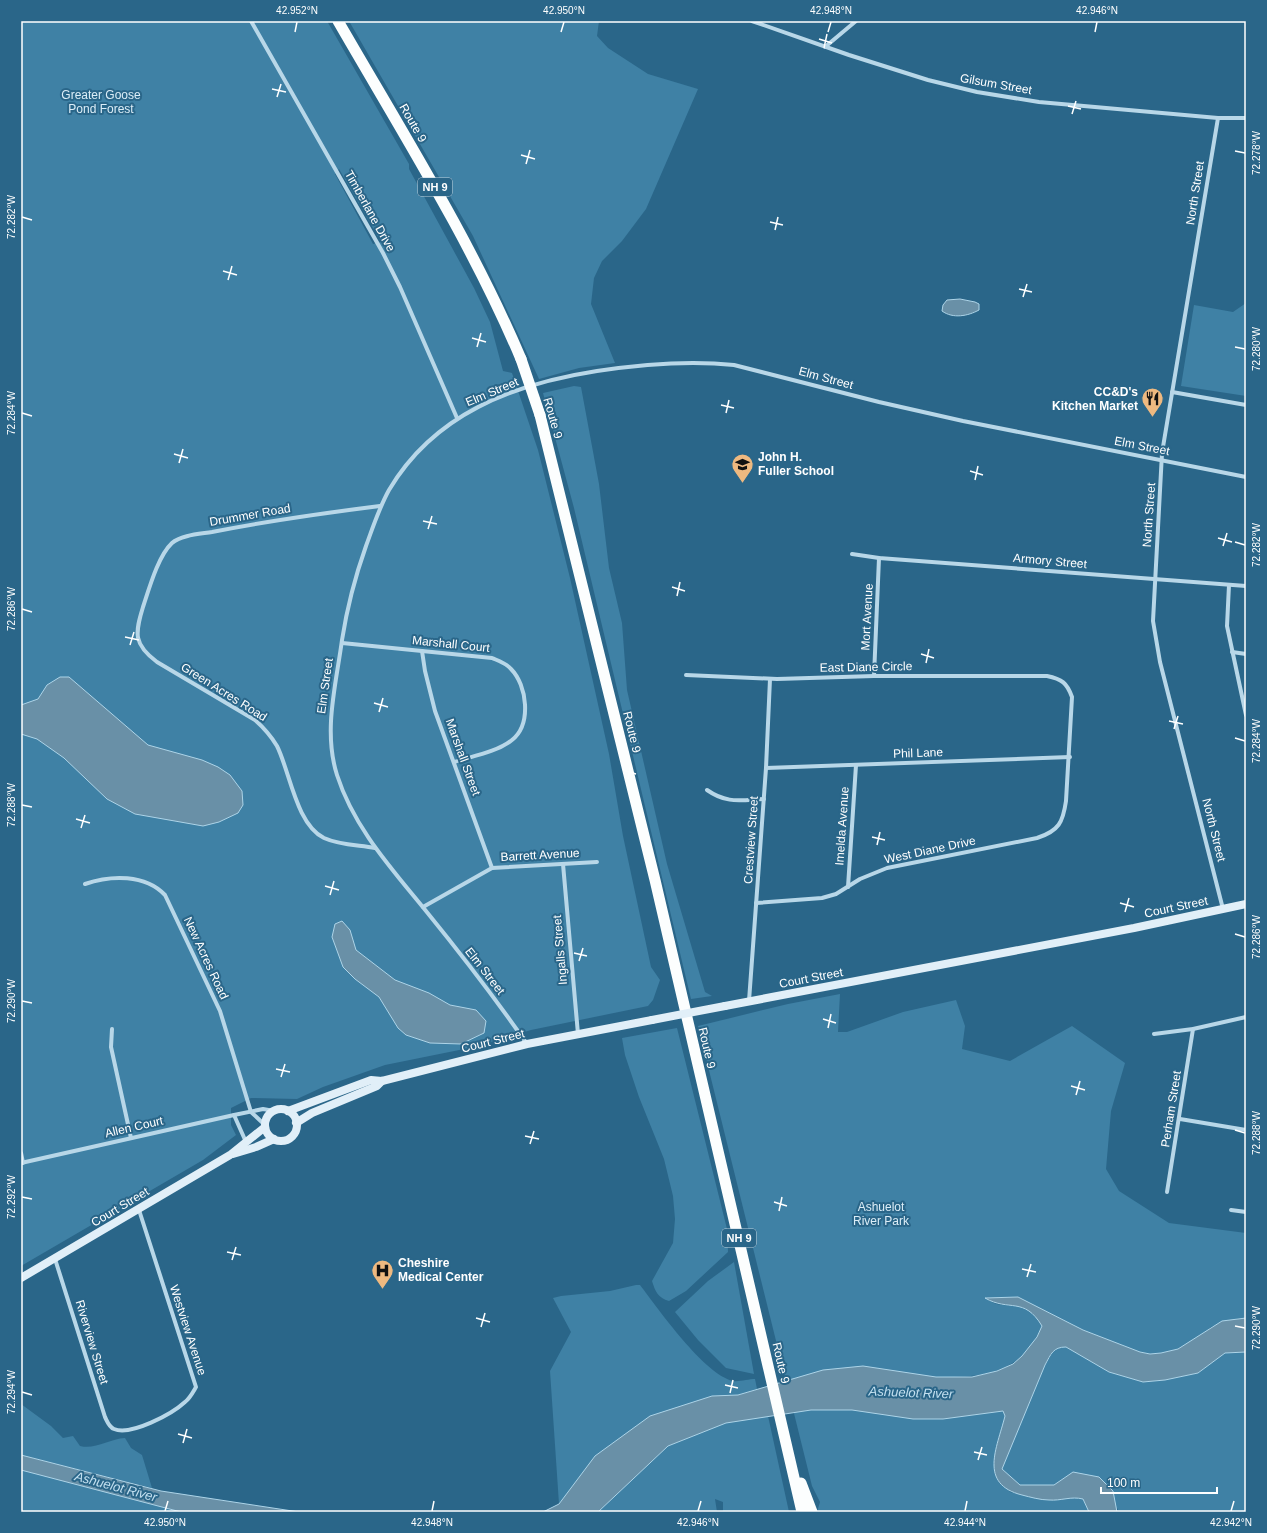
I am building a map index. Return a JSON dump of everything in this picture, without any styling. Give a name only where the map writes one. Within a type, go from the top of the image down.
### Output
[{"type":"highway","name":"Route 9","points":[[338,21],[450,213],[503,318],[520,359],[540,415],[655,880],[802,1512]]},
{"type":"highway","name":"NH 9","points":[[786,1444],[812,1512]]},
{"type":"main road","name":"Court Street","points":[[21,1278],[56,1259],[230,1155],[265,1126],[268,1117],[274,1111],[288,1111],[371,1080],[382,1081],[527,1044],[1134,928],[1246,904]]},
{"type":"main road","name":"Court Street","points":[[230,1155],[256,1147],[274,1139],[281,1141],[290,1138],[295,1131],[296,1124],[312,1113],[377,1086],[382,1081]]},
{"type":"main road","points":[[288,1111],[295,1119],[296,1124]]},
{"type":"main road","points":[[265,1126],[268,1134],[274,1139]]},
{"type":"street","name":"Timberlane Drive","points":[[250,21],[383,253],[400,287],[457,418]]},
{"type":"street","name":"Gilsum Street","points":[[752,21],[825,47],[928,80],[999,96],[1218,118],[1246,118]]},
{"type":"street","points":[[825,47],[856,21]]},
{"type":"street","name":"North Street","points":[[1218,118],[1172,392],[1162,461],[1154,580],[1153,621],[1154,638],[1223,909]]},
{"type":"street","name":"Elm Street","points":[[527,1044],[497,1002],[375,848],[342,789],[330,742],[331,717],[349,599],[380,506],[399,475],[416,452],[457,418],[502,396],[567,377],[648,365],[689,361],[711,362],[734,365],[871,400],[963,421],[1246,477]]},
{"type":"street","points":[[1172,392],[1246,405]]},
{"type":"street","name":"Drummer Road","points":[[150,585],[165,552],[171,544],[185,537],[280,520],[380,506]]},
{"type":"street","name":"Armory Street","points":[[852,554],[880,558],[1246,586]]},
{"type":"street","name":"Mort Avenue","points":[[874,676],[880,558]]},
{"type":"street","name":"Green Acres Road","points":[[150,585],[138,625],[137,636],[143,649],[156,662],[226,702],[262,726],[278,748],[304,815],[315,832],[322,837],[336,842],[375,848]]},
{"type":"street","points":[[1229,585],[1227,626],[1246,714]]},
{"type":"street","name":"Marshall Court","points":[[342,642],[492,658],[504,663],[512,669],[522,690],[525,704],[524,718],[520,730],[513,740],[487,752],[454,762]]},
{"type":"street","name":"Marshall Street","points":[[422,651],[425,671],[435,711],[492,868]]},
{"type":"street","points":[[1232,652],[1246,654]]},
{"type":"street","name":"East Diane Circle","points":[[686,675],[770,679],[874,676],[1047,676],[1058,678],[1064,681],[1072,697],[1070,757],[1066,801]]},
{"type":"street","name":"Crestview Street","points":[[749,1002],[764,799],[770,679]]},
{"type":"street","name":"Phil Lane","points":[[766,768],[1070,757]]},
{"type":"street","name":"Imelda Avenue","points":[[848,887],[856,765]]},
{"type":"street","points":[[708,790],[718,798],[727,800],[764,799]]},
{"type":"street","name":"West Diane Drive","points":[[756,903],[822,898],[836,894],[873,873],[886,868],[1047,835],[1055,830],[1060,823],[1064,814],[1066,801]]},
{"type":"street","name":"Barrett Avenue","points":[[423,908],[442,895],[492,868],[597,862]]},
{"type":"street","name":"Ingalls Street","points":[[563,864],[578,1034]]},
{"type":"street","name":"New Acres Road","points":[[85,884],[112,877],[140,881],[158,888],[165,895],[182,927],[220,1011],[251,1112]]},
{"type":"street","points":[[1154,1034],[1193,1029],[1246,1017]]},
{"type":"street","points":[[112,1029],[111,1047],[131,1138]]},
{"type":"street","name":"Perham Street","points":[[1167,1192],[1180,1119],[1193,1029]]},
{"type":"street","name":"Allen Court","points":[[22,1163],[263,1109],[274,1111]]},
{"type":"street","points":[[251,1112],[265,1126]]},
{"type":"street","points":[[234,1115],[246,1142]]},
{"type":"street","points":[[1180,1119],[1246,1130]]},
{"type":"street","points":[[21,1153],[22,1163]]},
{"type":"street","name":"Westview Avenue","points":[[113,1429],[123,1431],[159,1419],[186,1401],[196,1387],[139,1210]]},
{"type":"street","points":[[1231,1210],[1246,1212]]},
{"type":"street","name":"Riverview Street","points":[[56,1259],[105,1417],[113,1429]]},
{"type":"green space","name":"Greater Goose Pond Forest","points":[[21,21],[327,21],[409,164],[409,169],[474,288],[490,322],[503,371],[512,373],[538,450],[570,578],[609,754],[623,836],[651,967],[660,980],[653,1000],[648,1006],[531,1030],[474,1047],[385,1065],[323,1087],[297,1099],[251,1098],[231,1108],[231,1125],[236,1135],[203,1160],[21,1266]],"holes":[[[339,169],[381,242],[373,244],[335,174]]]},
{"type":"green space","points":[[349,21],[599,21],[597,36],[608,48],[648,74],[698,89],[646,209],[622,241],[602,261],[594,278],[591,304],[615,363],[579,368],[539,379],[473,236]]},
{"type":"green space","points":[[1246,303],[1246,396],[1181,386],[1194,305],[1233,312]]},
{"type":"green space","points":[[574,386],[581,387],[599,484],[609,568],[622,623],[627,690],[667,864],[705,992],[712,996],[691,999],[574,508],[543,393]]},
{"type":"green space","name":"Ashuelot River Park","points":[[840,994],[838,1032],[847,1032],[903,1012],[956,1000],[965,1026],[962,1049],[1010,1061],[1072,1026],[1125,1063],[1111,1111],[1106,1169],[1119,1191],[1169,1223],[1246,1233],[1246,1318],[1236,1319],[1211,1327],[1205,1333],[1178,1349],[1150,1354],[1140,1352],[1083,1330],[1018,1297],[986,1298],[993,1303],[1000,1305],[1021,1307],[1028,1310],[1035,1316],[1042,1326],[1034,1341],[1025,1353],[1014,1362],[1002,1368],[989,1373],[960,1377],[944,1377],[914,1418],[943,1419],[1003,1411],[1005,1416],[994,1463],[1010,1492],[1049,1500],[1075,1497],[1083,1499],[1089,1512],[817,1512],[820,1502],[812,1486],[698,1026],[788,1004]]},
{"type":"green space","points":[[677,1028],[727,1229],[728,1252],[686,1291],[669,1301],[662,1298],[658,1294],[652,1281],[673,1243],[675,1219],[673,1196],[664,1159],[639,1097],[625,1055],[622,1038]]},
{"type":"green space","points":[[734,1262],[754,1374],[726,1368],[698,1340],[675,1312],[708,1281]]},
{"type":"green space","points":[[640,1285],[670,1325],[709,1367],[721,1376],[733,1381],[755,1379],[757,1389],[738,1395],[712,1396],[595,1456],[559,1504],[550,1371],[571,1332],[553,1298],[610,1291]]},
{"type":"green space","points":[[1058,1347],[1066,1347],[1109,1372],[1143,1382],[1165,1380],[1198,1373],[1225,1353],[1246,1352],[1246,1512],[1117,1512],[1118,1509],[1073,1472],[1054,1485],[1020,1485],[1002,1469],[1006,1455],[1030,1397],[1045,1365],[1052,1353]]},
{"type":"green space","points":[[21,1404],[51,1426],[63,1438],[73,1436],[80,1446],[91,1447],[125,1438],[131,1448],[142,1455],[152,1488],[21,1455]]},
{"type":"green space","points":[[768,1416],[789,1512],[723,1512],[723,1502],[715,1499],[717,1512],[598,1512],[668,1446],[726,1423]]},
{"type":"green space","points":[[21,1470],[26,1470],[181,1512],[21,1512]]},
{"type":"water","points":[[960,299],[979,304],[979,310],[960,316],[946,314],[942,311],[943,305],[947,300]]},
{"type":"water","points":[[60,677],[69,677],[148,745],[202,760],[218,767],[230,775],[242,791],[243,805],[238,813],[219,822],[203,826],[135,814],[107,799],[64,758],[37,739],[21,734],[21,705],[38,699],[47,685]]},
{"type":"water","points":[[342,921],[350,930],[356,950],[395,980],[429,993],[450,1005],[476,1010],[486,1021],[484,1033],[461,1044],[430,1043],[406,1035],[398,1028],[379,997],[355,979],[343,967],[332,937],[335,924]]},
{"type":"water","name":"Ashuelot River","points":[[1018,1297],[1083,1330],[1140,1352],[1150,1354],[1178,1349],[1222,1321],[1246,1318],[1246,1352],[1225,1353],[1198,1373],[1165,1380],[1143,1382],[1109,1372],[1066,1347],[1058,1348],[1051,1354],[1045,1365],[1002,1469],[1020,1485],[1054,1485],[1073,1472],[1099,1477],[1113,1491],[1117,1512],[1089,1512],[1083,1499],[1039,1499],[1008,1490],[1000,1483],[995,1474],[994,1463],[995,1452],[1005,1416],[1003,1411],[943,1419],[913,1419],[852,1410],[811,1410],[726,1423],[668,1446],[598,1512],[543,1512],[559,1504],[595,1456],[650,1416],[712,1396],[738,1395],[823,1370],[863,1366],[936,1377],[972,1377],[997,1371],[1013,1364],[1022,1356],[1037,1337],[1042,1326],[1029,1311],[1016,1306],[994,1302],[985,1298]]},
{"type":"water","name":"Ashuelot River","points":[[21,1455],[161,1491],[299,1512],[181,1512],[21,1470]]},
{"type":"place","name":"CC&D's Kitchen Market","points":[[1153,418]]},
{"type":"place","name":"John H. Fuller School","points":[[742,484]]},
{"type":"place","name":"Cheshire Medical Center","points":[[383,1290]]}]
